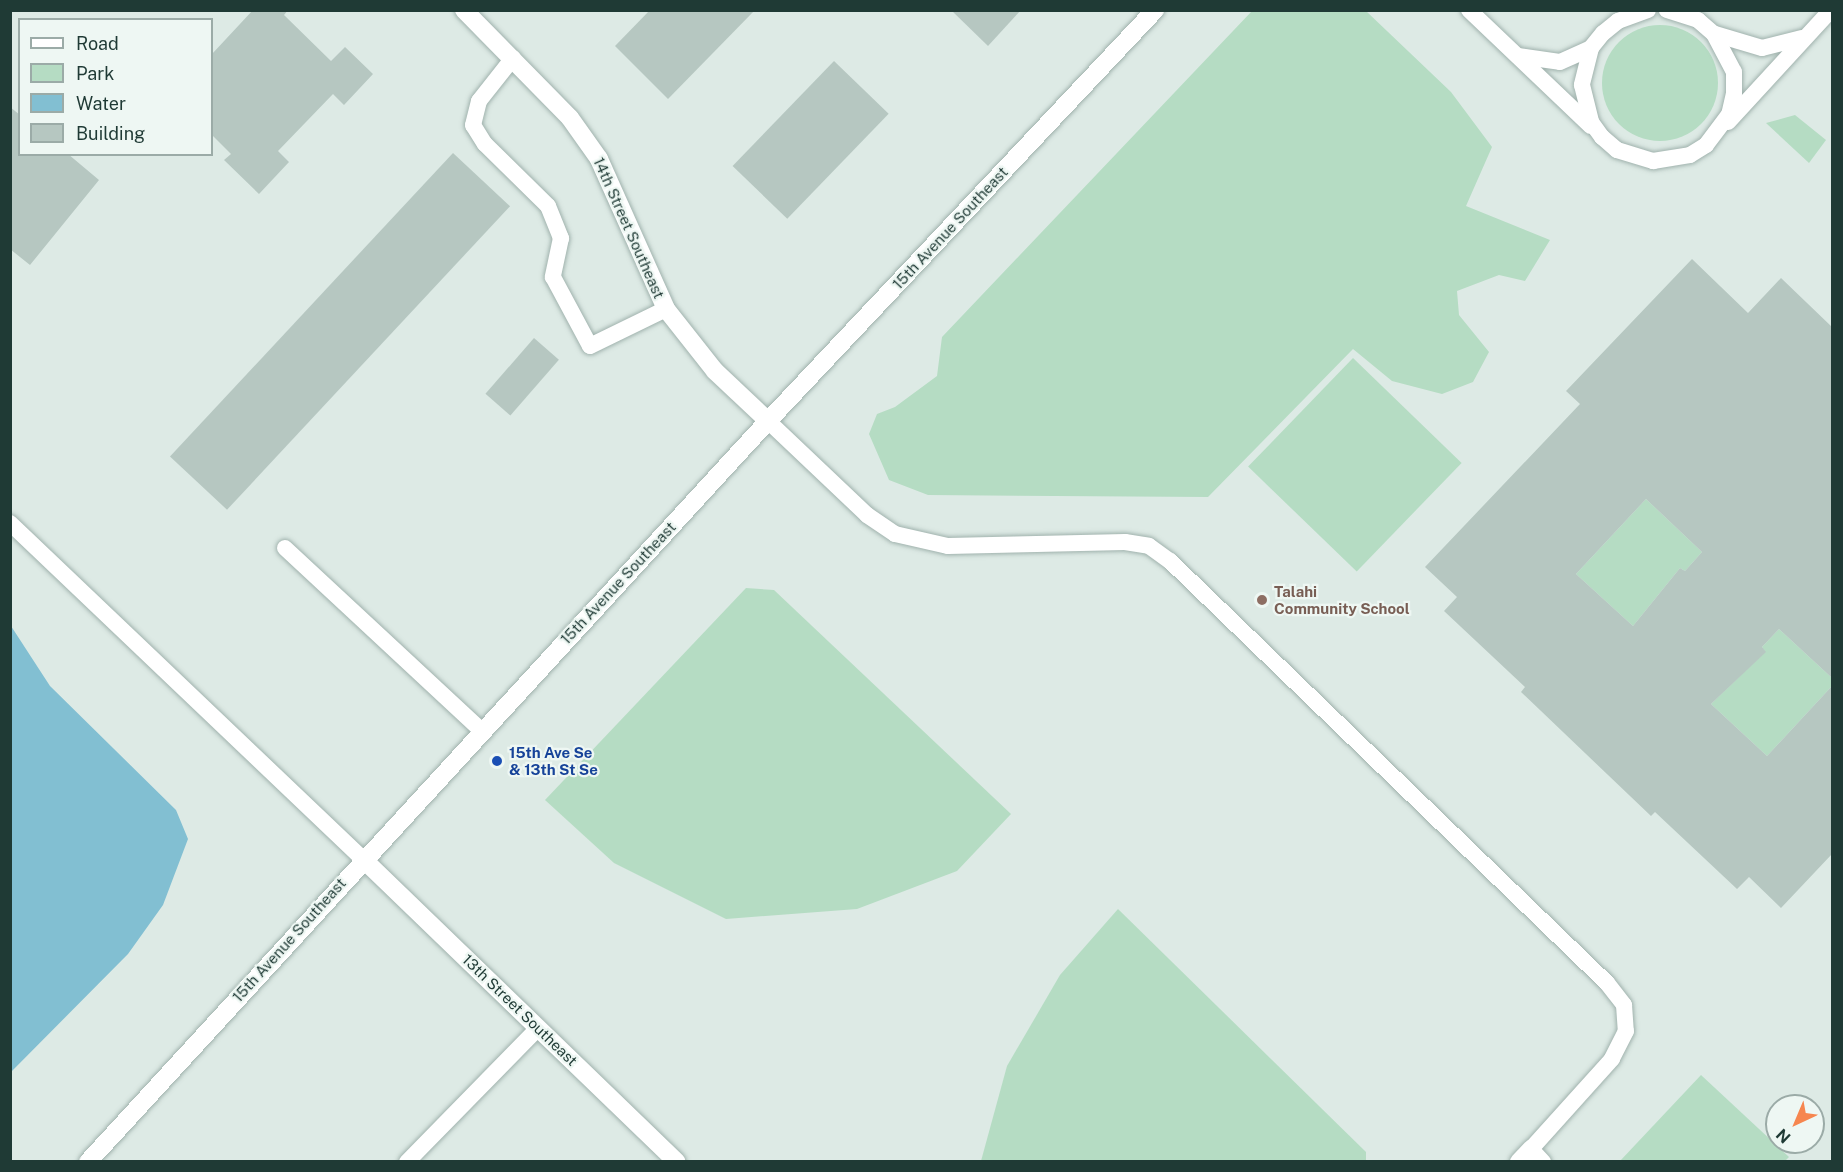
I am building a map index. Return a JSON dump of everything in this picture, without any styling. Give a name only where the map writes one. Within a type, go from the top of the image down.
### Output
[{"type":"street","name":"14th Street Southeast","points":[[464,10],[570,118],[599,159],[666,309],[708,364],[768,421]]},
{"type":"street","name":"15th Avenue Southeast","points":[[88,1161],[363,859],[768,421],[1155,10]]},
{"type":"street","name":"13th Street Southeast","points":[[363,859],[677,1161]]},
{"type":"lane","points":[[1469,10],[1602,137],[1634,158],[1672,161],[1690,155],[1720,131],[1831,10]]},
{"type":"lane","points":[[1517,56],[1560,62],[1592,48],[1618,21],[1648,10]]},
{"type":"lane","points":[[1667,10],[1698,20],[1714,34],[1734,72],[1734,94],[1720,131]]},
{"type":"lane","points":[[1714,34],[1762,48],[1806,37]]},
{"type":"lane","points":[[1592,48],[1585,66],[1584,104],[1602,137]]},
{"type":"lane","points":[[513,58],[478,101],[472,125],[485,144],[548,206],[561,238],[553,277],[590,346],[666,309]]},
{"type":"lane","points":[[768,421],[867,515],[895,534],[948,546],[1125,542],[1149,546],[1170,561],[1598,974],[1624,1005],[1626,1031],[1612,1059],[1531,1157]]},
{"type":"lane","points":[[10,523],[363,859]]},
{"type":"lane","points":[[285,548],[482,731]]},
{"type":"lane","points":[[407,1161],[538,1028]]},
{"type":"green space","points":[[1252,11],[1366,11],[1451,92],[1492,147],[1466,206],[1550,240],[1525,281],[1499,275],[1457,291],[1459,315],[1489,352],[1473,382],[1442,394],[1392,381],[1353,349],[1208,497],[928,495],[889,480],[869,434],[877,414],[895,407],[937,376],[942,337]]},
{"type":"green space","points":[[1660,25],[1682,29],[1701,42],[1714,61],[1718,83],[1714,105],[1701,124],[1682,137],[1660,141],[1638,137],[1619,124],[1606,105],[1602,83],[1606,61],[1619,42],[1638,29]]},
{"type":"green space","points":[[1795,115],[1826,140],[1809,163],[1766,123]]},
{"type":"green space","points":[[1353,358],[1462,463],[1357,572],[1248,467]]},
{"type":"green space","points":[[1646,499],[1702,552],[1685,571],[1680,568],[1633,626],[1576,574]]},
{"type":"green space","points":[[746,588],[774,590],[1011,814],[957,871],[857,909],[726,919],[614,863],[545,800]]},
{"type":"green space","points":[[1779,629],[1832,678],[1832,686],[1767,756],[1711,704],[1765,652],[1762,647]]},
{"type":"green space","points":[[1118,909],[1366,1152],[1366,1161],[981,1161],[1007,1066],[1060,975]]},
{"type":"green space","points":[[1701,1075],[1765,1135],[1765,1154],[1786,1154],[1789,1157],[1785,1161],[1620,1161]]},
{"type":"water","points":[[11,626],[50,686],[176,810],[188,839],[163,905],[128,954],[11,1072]]},
{"type":"building","points":[[253,10],[288,10],[284,15],[331,61],[345,47],[373,74],[344,105],[333,94],[278,151],[289,162],[259,194],[224,160],[231,154],[213,136],[213,53]]},
{"type":"building","points":[[650,10],[755,10],[668,99],[615,46]]},
{"type":"building","points":[[951,10],[1021,10],[988,46]]},
{"type":"building","points":[[834,61],[889,114],[787,219],[733,166]]},
{"type":"building","points":[[10,107],[18,113],[18,156],[70,156],[99,180],[30,265],[10,249]]},
{"type":"building","points":[[453,153],[510,206],[227,510],[170,457]]},
{"type":"building","name":"Talahi Community School","points":[[1692,259],[1748,313],[1781,278],[1832,327],[1832,678],[1779,629],[1762,647],[1766,652],[1711,704],[1767,756],[1832,686],[1832,854],[1781,908],[1749,877],[1737,889],[1655,812],[1651,816],[1521,692],[1525,687],[1444,611],[1457,597],[1425,567],[1580,404],[1566,391]],"holes":[[[1646,499],[1702,552],[1685,571],[1680,568],[1633,626],[1576,574]]]},
{"type":"building","points":[[534,338],[559,360],[510,415],[485,394]]},
{"type":"place","name":"Talahi Community School","points":[[1262,600]]},
{"type":"place","name":"15th Ave Se & 13th St Se","points":[[497,761]]}]
